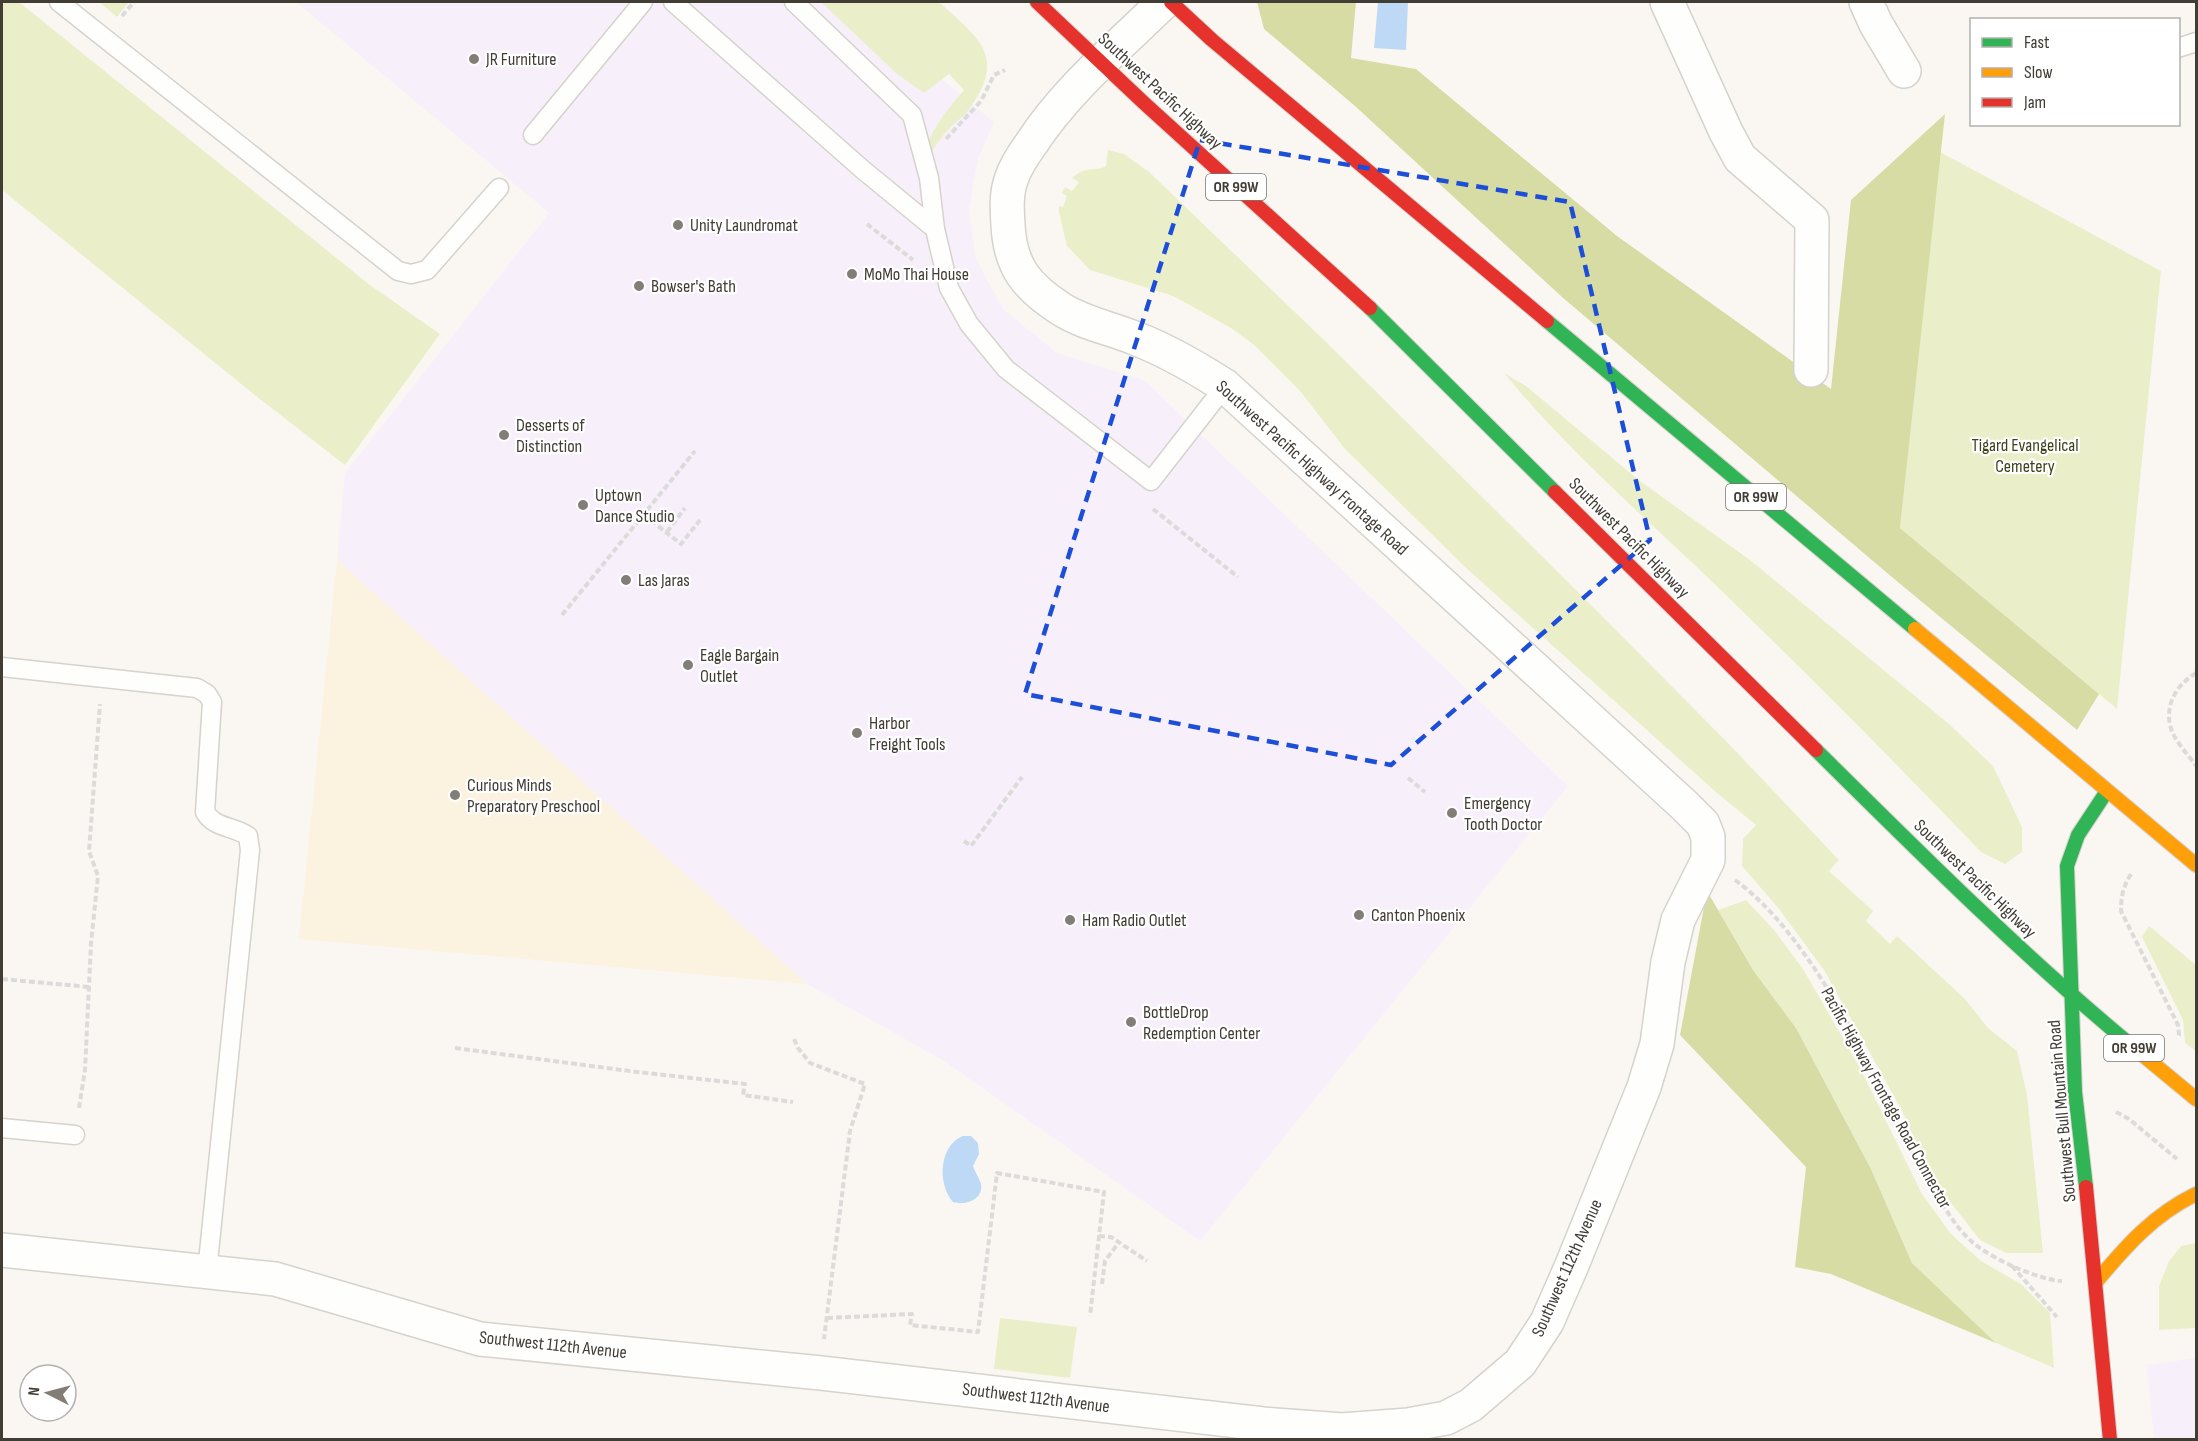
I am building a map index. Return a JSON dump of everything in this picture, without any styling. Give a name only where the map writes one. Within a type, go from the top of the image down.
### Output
[{"type":"main road","name":"Southwest Pacific Highway","points":[[1037,2],[1144,103],[1372,310],[1950,883],[2072,996],[2196,1099]]},
{"type":"main road","name":"OR 99W","points":[[1171,2],[1221,48],[2196,865]]},
{"type":"main road","name":"Southwest Bull Mountain Road","points":[[2107,790],[2077,834],[2067,866],[2075,1092],[2096,1282],[2110,1440]]},
{"type":"main road","points":[[2096,1282],[2133,1236],[2149,1221],[2174,1203],[2196,1194]]},
{"type":"street","name":"Southwest Pacific Highway Frontage Road","points":[[1164,2],[1052,113],[1022,157],[1011,180],[1007,204],[1009,239],[1014,262],[1033,289],[1061,309],[1086,323],[1137,339],[1192,365],[1225,386],[1703,824],[1708,837],[1708,860]]},
{"type":"street","points":[[1667,2],[1740,158],[1812,220],[1811,370]]},
{"type":"street","points":[[1866,2],[1876,24],[1904,71]]},
{"type":"street","name":"Southwest 112th Avenue","points":[[2,1250],[275,1279],[480,1339],[820,1373],[1263,1424],[1342,1430],[1408,1425],[1446,1418],[1472,1405],[1520,1363],[1547,1322],[1644,1087],[1657,1044],[1668,962],[1678,920],[1708,860]]},
{"type":"lane","points":[[59,2],[398,271],[411,274],[427,270],[499,188]]},
{"type":"lane","points":[[533,135],[643,2]]},
{"type":"lane","points":[[674,2],[862,170],[935,229]]},
{"type":"lane","points":[[794,2],[912,115],[929,178],[935,229],[949,288],[969,324],[1006,369],[1151,481],[1225,386]]},
{"type":"lane","points":[[2180,47],[2196,42]]},
{"type":"lane","points":[[2,667],[197,688],[207,694],[212,702],[206,813],[210,820],[218,825],[237,829],[248,836],[250,850],[207,1272]]},
{"type":"lane","points":[[2,1128],[75,1136]]},
{"type":"path","points":[[929,178],[940,148],[981,101],[994,75],[1005,70]]},
{"type":"path","points":[[867,224],[921,266]]},
{"type":"path","points":[[890,250],[894,244]]},
{"type":"path","points":[[562,615],[695,451]]},
{"type":"path","points":[[667,532],[685,508]]},
{"type":"path","points":[[1153,508],[1238,577]]},
{"type":"path","points":[[644,514],[681,544],[700,520]]},
{"type":"path","points":[[2196,673],[2182,681],[2173,696],[2170,725],[2177,740],[2196,766]]},
{"type":"path","points":[[75,1136],[85,1070],[98,876],[89,851],[102,678]]},
{"type":"path","points":[[964,841],[971,846],[1022,777]]},
{"type":"path","points":[[1408,778],[1425,792]]},
{"type":"path","name":"Pacific Highway Frontage Road Connector","points":[[1708,860],[1749,890],[1807,958],[1864,1052],[1906,1141],[1935,1194],[1971,1241],[2011,1265],[2033,1275],[2053,1280],[2096,1282]]},
{"type":"path","points":[[2131,874],[2124,885],[2121,911],[2178,1025],[2179,1035],[2175,1041]]},
{"type":"path","points":[[2,979],[89,987]]},
{"type":"path","points":[[794,1039],[810,1063],[865,1084],[850,1131],[820,1373]]},
{"type":"path","points":[[455,1048],[745,1084],[743,1095],[793,1102]]},
{"type":"path","points":[[2116,1112],[2130,1119],[2177,1159]]},
{"type":"path","points":[[826,1318],[912,1314],[910,1325],[978,1332],[997,1173],[1104,1192],[1090,1316]]},
{"type":"path","points":[[1099,1236],[1111,1237],[1147,1261]]},
{"type":"path","points":[[1102,1284],[1105,1261],[1119,1242]]},
{"type":"path","points":[[1096,1260],[1105,1261]]},
{"type":"path","points":[[2011,1265],[2057,1317]]},
{"type":"highlighted area","points":[[1200,140],[1570,202],[1650,540],[1391,765],[1025,694]]},
{"type":"shaded area","points":[[296,2],[849,2],[994,122],[978,159],[969,209],[976,259],[1003,309],[1057,353],[1144,380],[1568,786],[1200,1241],[944,1061],[807,984],[337,560],[345,473],[549,213]]},
{"type":"shaded area","name":"Curious Minds Preparatory Preschool","points":[[337,560],[807,984],[299,939]]},
{"type":"shaded area","points":[[2196,1358],[2196,1439],[2154,1439],[2147,1365]]},
{"type":"green space","points":[[2,2],[19,2],[370,285],[440,334],[345,465],[256,396],[2,190]]},
{"type":"green space","points":[[99,2],[129,2],[117,17]]},
{"type":"green space","points":[[821,2],[939,2],[977,39],[984,51],[987,63],[986,77],[967,112],[943,136],[928,158],[925,151],[932,134],[964,90],[949,74],[924,93],[897,74]]},
{"type":"green space","points":[[1257,2],[1356,2],[1351,58],[1416,69],[1617,236],[1831,389],[1851,200],[1945,114],[1900,528],[2099,694],[2077,730],[1893,578],[1562,297],[1355,106],[1264,29]]},
{"type":"green space","points":[[1108,150],[1124,154],[1149,172],[1323,339],[1727,742],[1839,860],[1829,871],[1873,911],[1866,921],[1890,944],[1897,936],[1965,999],[1988,1028],[2017,1051],[2027,1095],[2043,1253],[2006,1253],[1980,1240],[1937,1185],[1900,1107],[1824,970],[1779,909],[1742,866],[1743,839],[1756,825],[1717,793],[1465,567],[1345,449],[1300,391],[1254,345],[1231,328],[1173,296],[1090,270],[1067,246],[1059,212],[1059,206],[1063,207],[1067,196],[1062,193],[1065,187],[1072,191],[1079,182],[1072,178],[1082,171],[1106,166]]},
{"type":"green space","name":"Tigard Evangelical Cemetery","points":[[1940,152],[2161,271],[2117,709],[1900,528]]},
{"type":"green space","points":[[1504,373],[1526,386],[1640,481],[1750,560],[1949,724],[1993,766],[2022,827],[2022,852],[2005,864],[1981,852],[1793,661],[1585,461]]},
{"type":"green space","points":[[1707,891],[1753,970],[1796,1028],[1871,1169],[1912,1263],[1996,1343],[1831,1274],[1795,1267],[1806,1167],[1680,1035]]},
{"type":"green space","points":[[1746,900],[1774,930],[1803,969],[1859,1066],[1922,1194],[1951,1234],[1981,1261],[2021,1284],[2050,1313],[2054,1368],[1996,1343],[1912,1263],[1871,1169],[1796,1028],[1753,970],[1718,910]]},
{"type":"green space","points":[[2149,926],[2196,965],[2196,1051],[2185,1043],[2183,1020],[2142,937]]},
{"type":"green space","points":[[2196,1243],[2196,1328],[2159,1330],[2159,1286],[2169,1261],[2181,1246]]},
{"type":"green space","points":[[1000,1318],[1077,1327],[1070,1378],[994,1369]]},
{"type":"water","points":[[1378,2],[1408,2],[1406,50],[1374,48]]},
{"type":"water","points":[[963,1136],[971,1136],[978,1143],[979,1154],[973,1166],[981,1184],[981,1190],[976,1198],[957,1203],[953,1202],[944,1185],[943,1166],[949,1148]]},
{"type":"traffic: fast","points":[[1370,308],[1555,492]]},
{"type":"traffic: fast","points":[[1547,321],[1915,629]]},
{"type":"traffic: fast","points":[[1816,750],[2010,939],[2132,1046]]},
{"type":"traffic: fast","points":[[2086,1187],[2075,1092],[2067,866],[2078,835],[2107,791]]},
{"type":"traffic: slow","points":[[1915,629],[2196,865]]},
{"type":"traffic: slow","points":[[2132,1046],[2196,1099]]},
{"type":"traffic: slow","points":[[2096,1282],[2141,1232],[2166,1212],[2196,1194]]},
{"type":"traffic: jam","points":[[1037,2],[1144,103],[1370,308]]},
{"type":"traffic: jam","points":[[1171,2],[1212,40],[1547,321]]},
{"type":"traffic: jam","points":[[1555,492],[1816,750]]},
{"type":"traffic: jam","points":[[2086,1187],[2110,1440]]},
{"type":"place","name":"JR Furniture","points":[[474,59]]},
{"type":"place","name":"Unity Laundromat","points":[[678,225]]},
{"type":"place","name":"MoMo Thai House","points":[[852,274]]},
{"type":"place","name":"Bowser's Bath","points":[[639,286]]},
{"type":"place","name":"Desserts of Distinction","points":[[504,435]]},
{"type":"place","name":"Uptown Dance Studio","points":[[583,505]]},
{"type":"place","name":"Las Jaras","points":[[626,580]]},
{"type":"place","name":"Eagle Bargain Outlet","points":[[688,665]]},
{"type":"place","name":"Harbor Freight Tools","points":[[857,733]]},
{"type":"place","name":"Curious Minds Preparatory Preschool","points":[[455,795]]},
{"type":"place","name":"Emergency Tooth Doctor","points":[[1452,813]]},
{"type":"place","name":"Canton Phoenix","points":[[1359,915]]},
{"type":"place","name":"Ham Radio Outlet","points":[[1070,920]]},
{"type":"place","name":"BottleDrop Redemption Center","points":[[1131,1022]]}]
